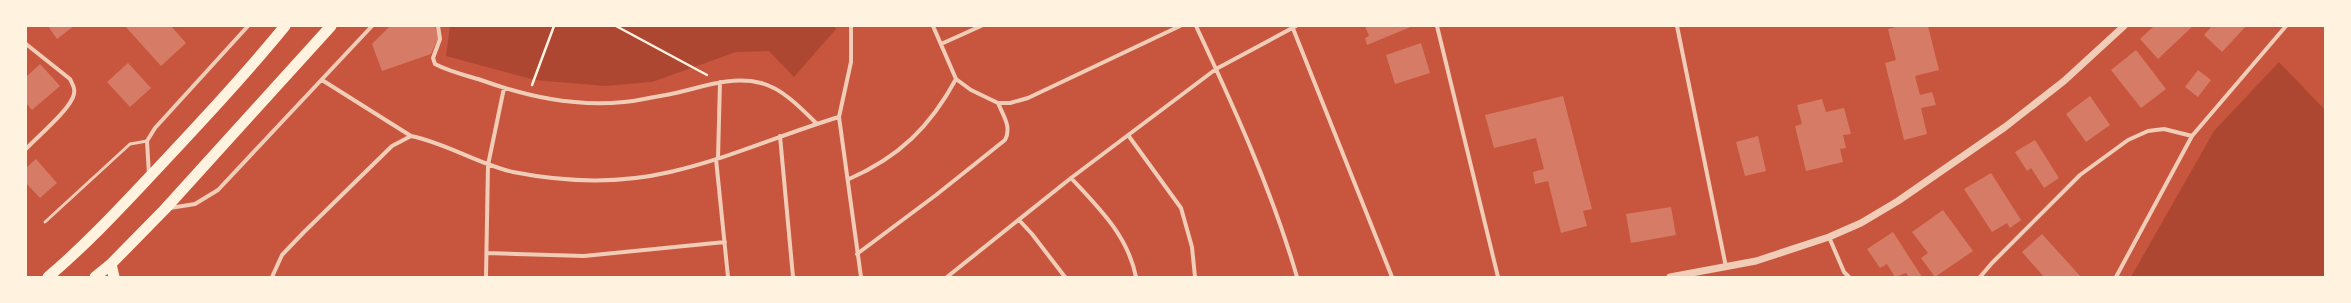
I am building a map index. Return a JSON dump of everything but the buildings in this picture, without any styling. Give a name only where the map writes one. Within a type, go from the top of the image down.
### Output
[{"type":"highway","points":[[48,277],[86,245],[230,92],[285,26]]},
{"type":"highway","points":[[95,277],[111,264],[165,209],[331,26]]},
{"type":"highway","points":[[111,264],[114,277]]},
{"type":"street","points":[[149,178],[146,152],[147,141],[155,128],[248,26]]},
{"type":"street","points":[[165,209],[194,204],[218,190],[372,26]]},
{"type":"street","points":[[438,26],[440,39],[433,58],[436,64],[504,88],[528,94],[581,103],[624,102],[720,82],[743,80],[763,83],[792,101],[817,124]]},
{"type":"street","points":[[851,26],[851,62],[839,117],[849,179],[861,277]]},
{"type":"street","points":[[932,26],[956,80],[971,90],[998,103],[1010,103],[1028,98],[1180,26]]},
{"type":"street","points":[[941,44],[981,26]]},
{"type":"street","points":[[1196,26],[1216,69],[1276,214],[1297,277]]},
{"type":"street","points":[[1437,26],[1498,277]]},
{"type":"street","points":[[1677,26],[1726,268]]},
{"type":"street","points":[[1670,277],[1726,268],[1756,261],[1829,237],[1861,223],[1898,201],[2005,128],[2064,81],[2124,26]]},
{"type":"street","points":[[2116,277],[2192,136],[2286,26]]},
{"type":"street","points":[[947,277],[1071,178],[1216,69],[1294,27],[1392,277]]},
{"type":"street","points":[[26,44],[70,79],[74,87],[73,96],[66,107],[26,149]]},
{"type":"street","points":[[322,80],[411,136],[488,165],[555,179],[587,180],[669,173],[839,117]]},
{"type":"street","points":[[849,179],[888,159],[919,132],[935,115],[956,80]]},
{"type":"street","points":[[720,82],[717,158],[728,277]]},
{"type":"street","points":[[486,277],[488,165],[504,88]]},
{"type":"street","points":[[857,254],[936,195],[1005,140],[1009,133],[1008,126],[998,103]]},
{"type":"street","points":[[1980,277],[1992,263],[2080,175],[2108,153],[2148,130],[2164,129],[2192,136]]},
{"type":"street","points":[[1128,135],[1181,208],[1192,247],[1195,277]]},
{"type":"street","points":[[272,277],[282,255],[304,232],[392,146],[411,136]]},
{"type":"street","points":[[780,136],[793,277]]},
{"type":"street","points":[[1071,178],[1122,238],[1133,260],[1136,277]]},
{"type":"street","points":[[1019,220],[1032,234],[1065,277]]},
{"type":"street","points":[[1829,237],[1844,272],[1850,277]]},
{"type":"street","points":[[487,253],[584,256],[725,242]]},
{"type":"lane","points":[[45,222],[130,144],[147,141]]},
{"type":"path","points":[[528,94],[554,26]]},
{"type":"path","points":[[616,26],[720,82]]},
{"type":"shaded area","points":[[450,26],[833,26],[836,29],[794,77],[769,51],[736,52],[652,82],[605,86],[535,80],[446,56]]},
{"type":"shaded area","points":[[2279,62],[2325,110],[2325,277],[2131,277],[2214,131]]}]
